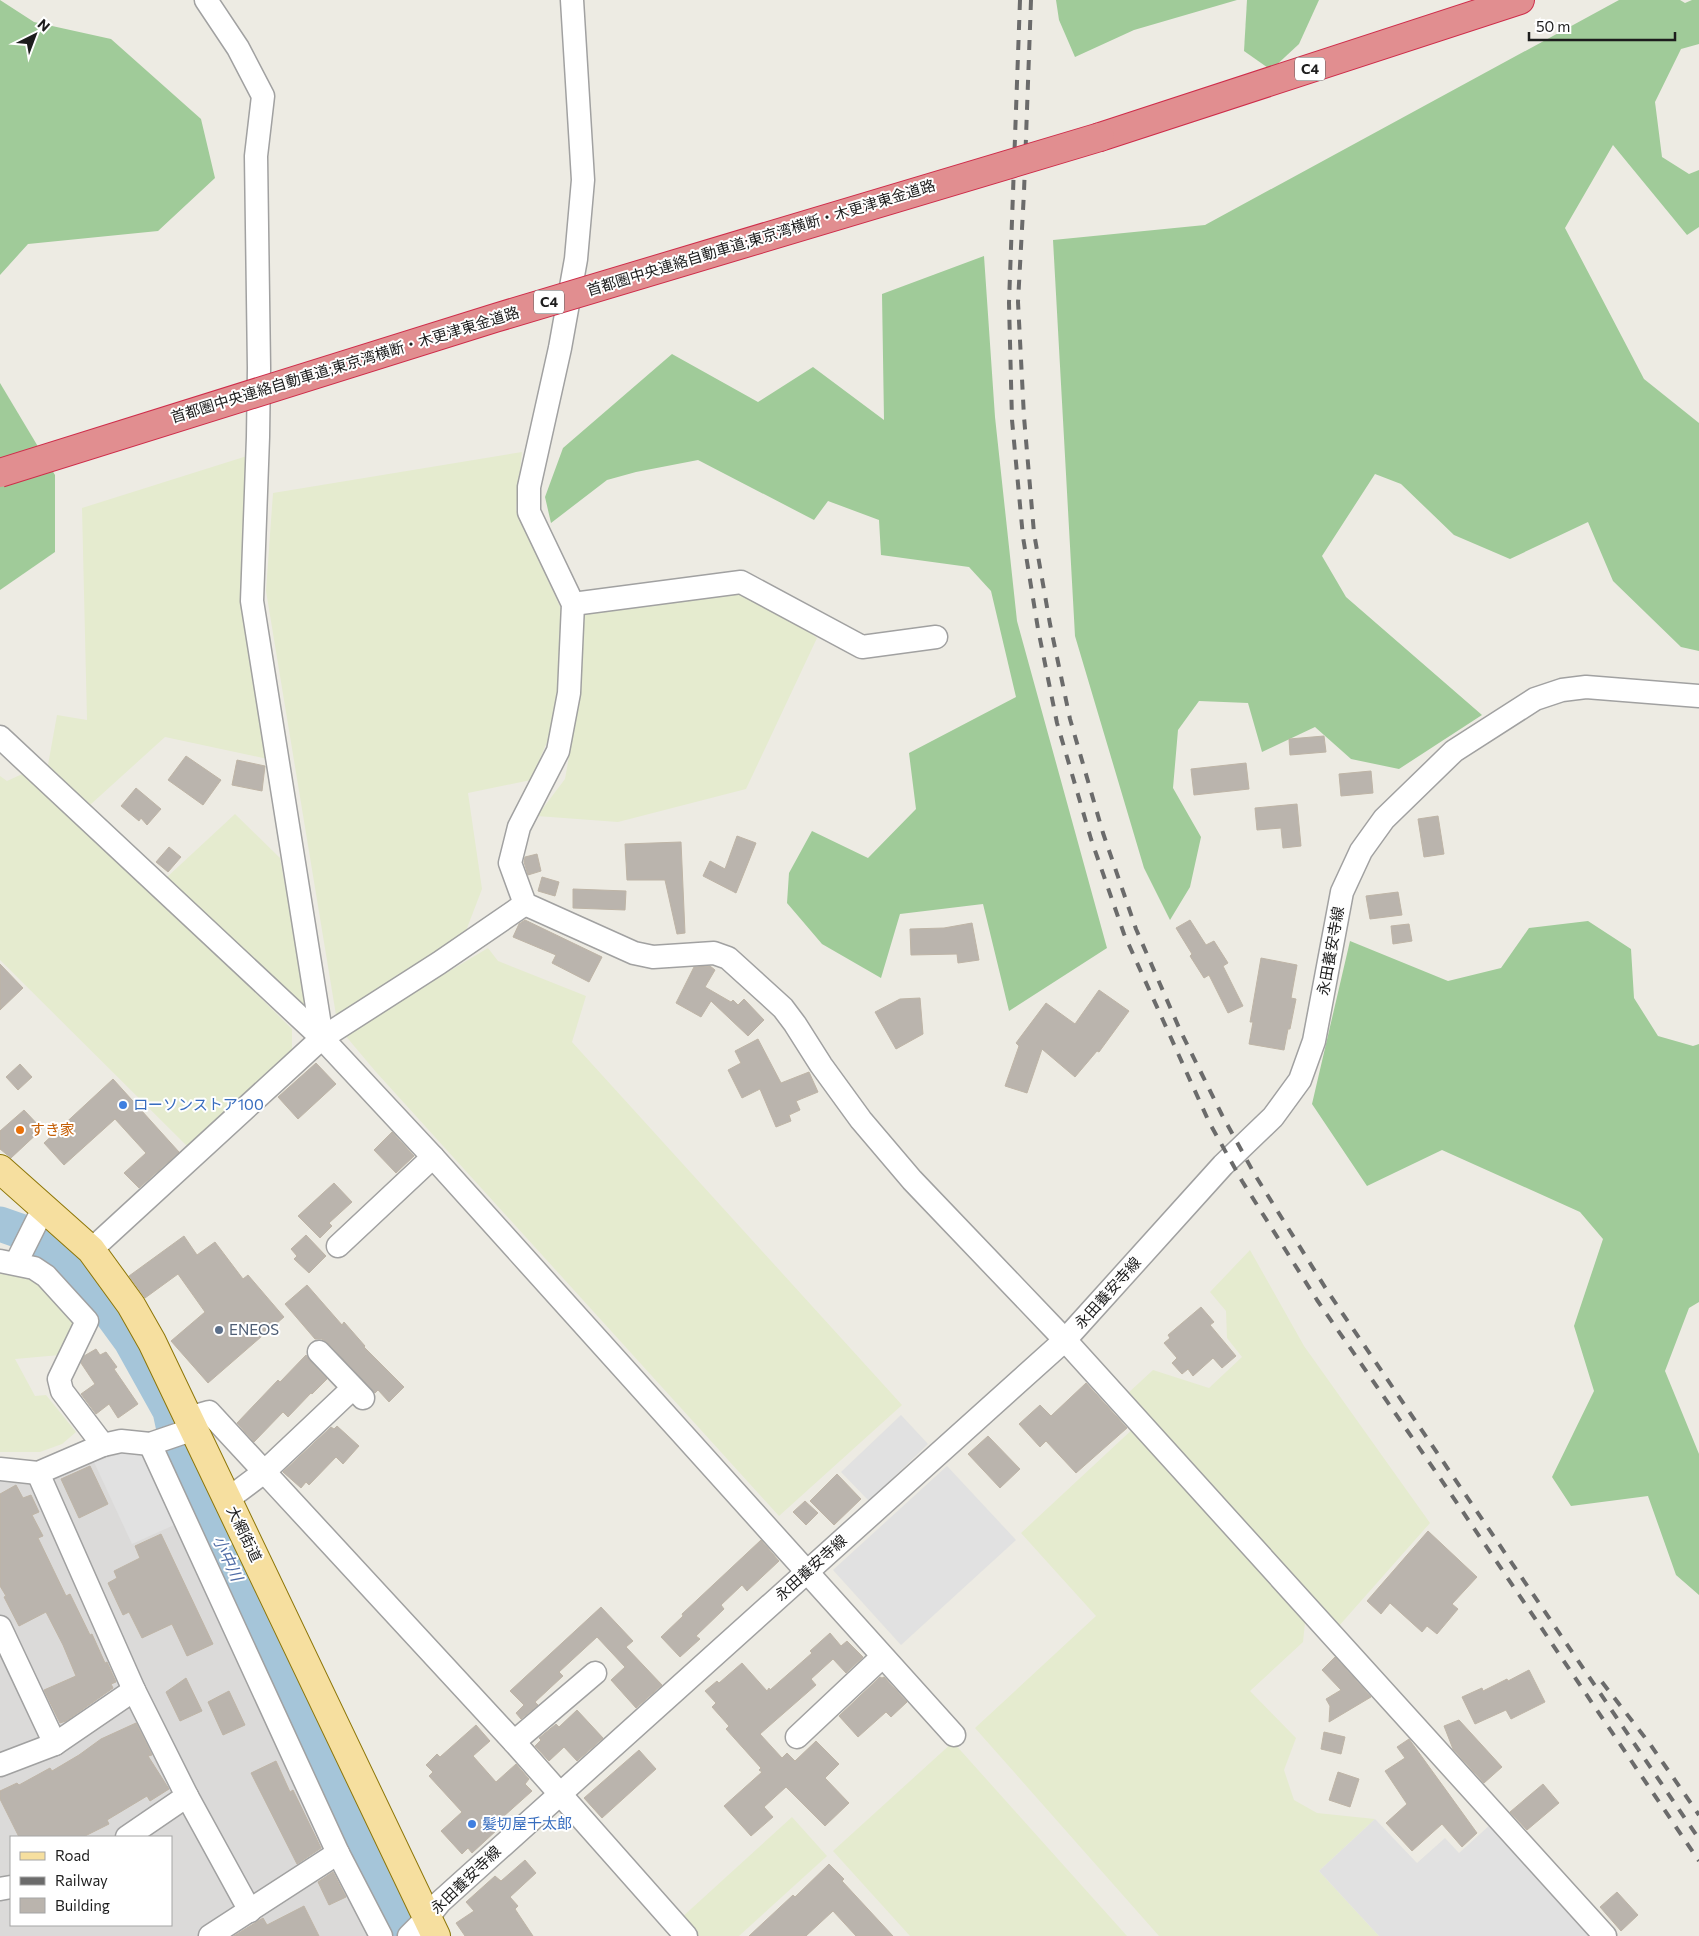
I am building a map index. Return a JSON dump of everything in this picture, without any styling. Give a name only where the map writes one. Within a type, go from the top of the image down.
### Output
[{"type":"highway","name":"首都圏中央連絡自動車道;東京湾横断・木更津東金道路","points":[[0,473],[495,318],[1100,137],[1520,0]]},
{"type":"main road","name":"大網街道","points":[[0,1169],[44,1206],[91,1250],[131,1305],[148,1334],[228,1500],[424,1930]]},
{"type":"street","points":[[206,0],[238,48],[263,96],[256,156],[259,368],[252,602],[322,1038]]},
{"type":"street","points":[[572,0],[583,180],[576,259],[560,348],[529,487],[529,512],[573,604],[569,692],[558,751],[519,826],[510,863],[525,904],[634,954],[653,957],[714,953],[728,958],[783,1008],[861,1120],[912,1180],[1066,1340],[1605,1936]]},
{"type":"street","points":[[573,604],[740,582],[862,647],[936,637]]},
{"type":"street","name":"永田養安寺線","points":[[424,1930],[440,1902],[1066,1340],[1223,1165],[1273,1117],[1300,1080],[1314,1041],[1342,892],[1361,850],[1384,819],[1454,751],[1535,699],[1562,690],[1586,687],[1699,696]]},
{"type":"street","points":[[4,746],[322,1038],[433,1157],[954,1735]]},
{"type":"street","points":[[91,1250],[322,1038],[439,963],[525,904]]},
{"type":"street","points":[[338,1246],[433,1157]]},
{"type":"street","points":[[44,1206],[8,1262],[34,1268],[46,1276],[87,1321],[59,1378],[59,1385],[103,1445]]},
{"type":"street","points":[[228,1500],[358,1393],[319,1352]]},
{"type":"street","points":[[0,1470],[38,1473],[103,1445],[121,1441],[150,1444],[209,1412],[514,1742],[686,1936]]},
{"type":"street","points":[[150,1444],[338,1853],[381,1936]]},
{"type":"street","points":[[38,1473],[134,1690],[187,1796],[250,1911]]},
{"type":"street","points":[[1,1631],[55,1744]]},
{"type":"street","points":[[797,1737],[882,1657]]},
{"type":"street","points":[[514,1742],[595,1673]]},
{"type":"street","points":[[0,1764],[55,1744],[134,1690]]},
{"type":"street","points":[[128,1836],[187,1796]]},
{"type":"street","points":[[210,1936],[338,1853]]},
{"type":"shaded area","points":[[901,1415],[928,1444],[869,1501],[841,1472]]},
{"type":"shaded area","points":[[106,1432],[159,1432],[390,1936],[0,1936],[0,1464],[36,1467]]},
{"type":"shaded area","points":[[133,1450],[142,1455],[174,1525],[132,1544],[94,1462]]},
{"type":"shaded area","points":[[947,1466],[1016,1540],[901,1645],[833,1570]]},
{"type":"shaded area","points":[[1375,1819],[1417,1863],[1445,1838],[1459,1853],[1491,1824],[1594,1936],[1379,1936],[1319,1871]]},
{"type":"green space","points":[[0,0],[34,22],[111,39],[201,119],[215,178],[158,231],[28,244],[0,275]]},
{"type":"green space","points":[[1056,0],[1237,0],[1134,30],[1075,57],[1059,20]]},
{"type":"green space","points":[[1247,0],[1319,0],[1299,44],[1271,70],[1244,51]]},
{"type":"green space","points":[[1619,0],[1680,0],[1685,3],[1699,0],[1699,44],[1681,49],[1655,102],[1662,157],[1689,174],[1699,170],[1699,227],[1687,235],[1613,145],[1565,228],[1644,379],[1699,423],[1699,651],[1681,647],[1613,581],[1588,522],[1510,559],[1454,535],[1401,484],[1375,474],[1322,556],[1346,597],[1482,715],[1399,769],[1351,759],[1315,727],[1262,752],[1248,703],[1199,701],[1178,730],[1173,788],[1201,837],[1190,887],[1170,920],[1144,868],[1075,636],[1053,240],[1205,225]]},
{"type":"green space","points":[[984,256],[995,417],[1017,621],[1107,948],[1009,1011],[983,904],[900,914],[881,978],[822,944],[787,903],[789,873],[812,831],[868,858],[916,809],[909,753],[1016,697],[991,591],[969,567],[881,555],[879,520],[828,501],[814,520],[698,460],[636,472],[607,480],[551,523],[545,497],[563,448],[672,354],[758,402],[813,367],[884,420],[882,294]]},
{"type":"green space","points":[[0,383],[55,475],[55,552],[0,590]]},
{"type":"green space","points":[[522,452],[516,510],[564,615],[555,723],[531,780],[468,793],[482,889],[464,936],[337,1021],[266,591],[273,493]]},
{"type":"green space","points":[[247,456],[268,759],[165,737],[90,805],[48,765],[57,715],[87,720],[82,508]]},
{"type":"green space","points":[[742,591],[769,603],[817,638],[746,789],[618,822],[537,816],[565,779],[580,695],[582,619],[588,608]]},
{"type":"green space","points":[[31,770],[292,1029],[292,1056],[190,1149],[0,960],[0,776],[7,781]]},
{"type":"green space","points":[[235,814],[280,858],[308,1009],[303,1011],[166,878]]},
{"type":"green space","points":[[1588,921],[1631,949],[1634,998],[1658,1036],[1693,1046],[1699,1044],[1699,1302],[1689,1308],[1665,1371],[1699,1454],[1699,1595],[1676,1575],[1648,1496],[1571,1506],[1552,1477],[1594,1391],[1574,1326],[1603,1239],[1580,1212],[1442,1150],[1367,1186],[1312,1104],[1350,941],[1448,981],[1501,968],[1529,928]]},
{"type":"green space","points":[[488,948],[498,961],[586,996],[572,1042],[902,1405],[779,1516],[376,1072],[344,1034]]},
{"type":"green space","points":[[1250,1250],[1304,1346],[1430,1523],[1338,1627],[1127,1394],[1153,1370],[1209,1388],[1242,1357],[1227,1338],[1226,1311],[1210,1292]]},
{"type":"green space","points":[[0,1273],[32,1280],[50,1293],[77,1327],[60,1355],[15,1359],[35,1396],[46,1395],[76,1432],[62,1444],[40,1452],[0,1452]]},
{"type":"green space","points":[[1136,1426],[1306,1613],[1303,1642],[1250,1691],[1296,1738],[1284,1770],[1294,1800],[1317,1813],[1375,1819],[1319,1871],[1379,1936],[1159,1936],[975,1728],[1096,1616],[1021,1533]]},
{"type":"green space","points":[[953,1742],[1127,1936],[910,1936],[833,1851]]},
{"type":"green space","points":[[792,1817],[827,1856],[739,1936],[695,1936],[680,1919]]},
{"type":"building","points":[[1324,736],[1326,752],[1290,755],[1289,739]]},
{"type":"building","points":[[186,756],[221,780],[203,805],[168,780]]},
{"type":"building","points":[[237,760],[265,766],[262,791],[232,785]]},
{"type":"building","points":[[1246,763],[1249,789],[1194,795],[1191,769]]},
{"type":"building","points":[[1371,771],[1373,793],[1341,796],[1339,774]]},
{"type":"building","points":[[136,788],[161,809],[147,825],[141,818],[139,821],[121,806]]},
{"type":"building","points":[[1297,804],[1301,846],[1283,848],[1281,828],[1257,830],[1255,808]]},
{"type":"building","points":[[1438,816],[1444,854],[1424,857],[1418,819]]},
{"type":"building","points":[[737,836],[756,843],[736,893],[703,876],[710,861],[725,869]]},
{"type":"building","points":[[681,842],[685,933],[677,934],[665,880],[627,880],[625,844]]},
{"type":"building","points":[[169,847],[181,857],[168,872],[156,862]]},
{"type":"building","points":[[537,854],[541,871],[528,875],[524,862],[525,857]]},
{"type":"building","points":[[542,877],[559,882],[555,896],[538,891]]},
{"type":"building","points":[[573,889],[626,891],[625,910],[573,908]]},
{"type":"building","points":[[1398,892],[1402,915],[1370,919],[1366,896]]},
{"type":"building","points":[[525,920],[602,957],[589,982],[552,963],[556,955],[513,937],[519,924]]},
{"type":"building","points":[[1190,920],[1206,945],[1214,941],[1228,963],[1223,966],[1243,1006],[1228,1013],[1209,975],[1204,978],[1190,956],[1192,954],[1176,928]]},
{"type":"building","points":[[972,923],[979,960],[958,963],[957,954],[911,955],[910,929],[944,928]]},
{"type":"building","points":[[1409,924],[1412,941],[1393,944],[1391,926]]},
{"type":"building","points":[[1261,958],[1297,965],[1291,998],[1296,999],[1284,1050],[1249,1044],[1253,1022],[1250,1022]]},
{"type":"building","points":[[0,964],[23,988],[0,1010]]},
{"type":"building","points":[[710,966],[715,970],[705,987],[731,1002],[733,1000],[738,1005],[744,999],[764,1020],[748,1036],[711,1001],[701,1017],[676,1003],[694,967]]},
{"type":"building","points":[[1099,990],[1129,1011],[1099,1052],[1097,1051],[1075,1077],[1042,1049],[1027,1093],[1005,1086],[1019,1046],[1016,1043],[1046,1003],[1075,1024]]},
{"type":"building","points":[[920,998],[923,1034],[896,1049],[875,1012],[900,999]]},
{"type":"building","points":[[758,1039],[781,1083],[809,1072],[818,1092],[796,1101],[800,1110],[789,1115],[791,1121],[776,1127],[760,1089],[742,1098],[728,1070],[741,1063],[735,1051]]},
{"type":"building","points":[[316,1063],[336,1084],[298,1119],[278,1097]]},
{"type":"building","points":[[20,1064],[32,1077],[18,1090],[6,1077]]},
{"type":"building","points":[[113,1079],[179,1152],[139,1188],[124,1173],[146,1153],[115,1119],[64,1165],[44,1143]]},
{"type":"building","points":[[24,1110],[42,1129],[11,1158],[0,1149],[0,1131]]},
{"type":"building","points":[[392,1132],[414,1156],[396,1173],[374,1150]]},
{"type":"building","points":[[334,1183],[352,1202],[329,1223],[332,1226],[320,1238],[298,1216]]},
{"type":"building","points":[[306,1235],[326,1256],[309,1273],[294,1259],[297,1256],[291,1249]]},
{"type":"building","points":[[184,1236],[197,1255],[215,1242],[243,1279],[248,1275],[284,1317],[208,1383],[171,1341],[205,1312],[178,1274],[145,1298],[129,1276]]},
{"type":"building","points":[[307,1285],[342,1325],[344,1322],[364,1347],[404,1387],[389,1402],[378,1390],[375,1393],[328,1343],[322,1339],[315,1339],[285,1304]]},
{"type":"building","points":[[1201,1307],[1214,1322],[1210,1325],[1236,1356],[1222,1368],[1213,1358],[1193,1376],[1188,1369],[1182,1374],[1172,1363],[1177,1358],[1164,1343],[1170,1338],[1168,1335]]},
{"type":"building","points":[[96,1349],[100,1355],[106,1352],[117,1367],[114,1369],[138,1404],[118,1418],[109,1404],[96,1414],[81,1394],[95,1384],[81,1363],[84,1356]]},
{"type":"building","points":[[306,1355],[327,1379],[288,1417],[283,1412],[254,1442],[237,1423],[278,1380],[280,1382]]},
{"type":"building","points":[[1086,1383],[1127,1428],[1076,1473],[1046,1441],[1040,1447],[1019,1424],[1040,1405],[1051,1416]]},
{"type":"building","points":[[337,1426],[359,1446],[343,1464],[336,1457],[309,1485],[306,1482],[301,1488],[283,1472],[331,1427],[334,1429]]},
{"type":"building","points":[[988,1436],[1020,1469],[1000,1488],[968,1454]]},
{"type":"building","points":[[90,1466],[108,1504],[79,1518],[61,1479]]},
{"type":"building","points":[[837,1474],[861,1499],[834,1525],[810,1501]]},
{"type":"building","points":[[16,1485],[23,1498],[31,1495],[39,1512],[32,1515],[43,1536],[38,1538],[66,1596],[70,1594],[116,1682],[111,1684],[113,1688],[66,1721],[60,1723],[44,1690],[76,1676],[63,1645],[46,1612],[19,1626],[0,1586],[0,1494]]},
{"type":"building","points":[[805,1501],[818,1513],[806,1525],[793,1512]]},
{"type":"building","points":[[1428,1531],[1477,1577],[1452,1604],[1458,1609],[1437,1634],[1427,1626],[1422,1632],[1390,1603],[1381,1614],[1367,1601]]},
{"type":"building","points":[[161,1534],[213,1644],[187,1656],[172,1624],[142,1638],[129,1612],[123,1615],[108,1583],[117,1578],[114,1571],[140,1558],[135,1546]]},
{"type":"building","points":[[761,1540],[779,1561],[747,1591],[742,1585],[721,1605],[724,1609],[696,1636],[700,1639],[680,1657],[661,1637],[683,1616],[682,1614]]},
{"type":"building","points":[[601,1607],[633,1641],[626,1647],[662,1685],[636,1708],[611,1680],[625,1667],[597,1637],[559,1672],[563,1676],[535,1702],[538,1705],[521,1719],[516,1713],[524,1705],[510,1691]]},
{"type":"building","points":[[830,1633],[841,1646],[847,1641],[863,1657],[846,1673],[833,1659],[811,1679],[816,1685],[760,1734],[782,1758],[787,1753],[795,1761],[816,1741],[839,1764],[825,1778],[849,1803],[825,1826],[786,1787],[764,1807],[773,1817],[751,1836],[724,1806],[762,1772],[759,1770],[761,1768],[726,1729],[729,1726],[712,1707],[716,1703],[705,1691],[717,1681],[719,1683],[742,1663],[767,1691],[769,1688],[770,1690],[812,1653],[810,1651]]},
{"type":"building","points":[[1335,1657],[1371,1697],[1329,1722],[1330,1706],[1326,1699],[1341,1690],[1322,1670]]},
{"type":"building","points":[[1529,1670],[1545,1702],[1511,1719],[1506,1710],[1475,1724],[1462,1697],[1482,1688],[1483,1691],[1507,1679],[1508,1681]]},
{"type":"building","points":[[880,1677],[884,1677],[907,1702],[891,1717],[886,1712],[858,1737],[839,1716]]},
{"type":"building","points":[[186,1678],[202,1711],[180,1721],[166,1692]]},
{"type":"building","points":[[229,1691],[245,1725],[223,1735],[208,1702]]},
{"type":"building","points":[[577,1710],[603,1738],[577,1761],[564,1747],[549,1761],[535,1746],[541,1740],[539,1738],[556,1724],[559,1727]]},
{"type":"building","points":[[1459,1720],[1502,1767],[1484,1783],[1453,1749],[1444,1726]]},
{"type":"building","points":[[136,1723],[152,1755],[148,1756],[169,1789],[150,1801],[147,1796],[107,1820],[109,1824],[85,1836],[18,1836],[0,1799],[0,1791],[17,1783],[19,1785],[50,1768],[52,1771],[101,1739]]},
{"type":"building","points":[[476,1725],[490,1741],[473,1756],[496,1782],[516,1764],[529,1779],[525,1784],[532,1791],[494,1825],[498,1829],[472,1853],[468,1848],[462,1854],[441,1831],[462,1812],[429,1776],[433,1772],[426,1765],[437,1754],[440,1757]]},
{"type":"building","points":[[1324,1732],[1345,1737],[1341,1754],[1321,1749]]},
{"type":"building","points":[[1409,1739],[1477,1833],[1462,1847],[1442,1824],[1412,1851],[1386,1823],[1407,1804],[1385,1771],[1405,1758],[1397,1747]]},
{"type":"building","points":[[639,1750],[656,1769],[602,1818],[584,1798]]},
{"type":"building","points":[[276,1761],[290,1792],[293,1790],[321,1848],[297,1864],[251,1773]]},
{"type":"building","points":[[1338,1772],[1359,1779],[1350,1807],[1329,1800]]},
{"type":"building","points":[[1543,1784],[1559,1803],[1527,1830],[1510,1812]]},
{"type":"building","points":[[525,1860],[536,1873],[510,1897],[518,1906],[515,1909],[533,1936],[465,1936],[456,1923],[474,1911],[466,1902],[495,1876],[501,1881]]},
{"type":"building","points":[[829,1864],[844,1879],[842,1881],[893,1936],[856,1936],[833,1911],[806,1936],[749,1936],[793,1895],[795,1897]]},
{"type":"building","points":[[333,1872],[346,1897],[329,1905],[318,1882]]},
{"type":"building","points":[[1617,1892],[1638,1915],[1621,1931],[1600,1907]]},
{"type":"building","points":[[304,1906],[319,1936],[234,1936],[263,1918],[267,1925]]},
{"type":"waterway","name":"小中川","points":[[0,1224],[20,1231],[79,1270],[131,1341],[170,1411],[179,1453],[407,1936]]},
{"type":"railway","points":[[1020,0],[1009,303],[1012,420],[1023,537],[1038,629],[1057,723],[1091,839],[1124,934],[1209,1122],[1242,1181],[1317,1300],[1699,1861]]},
{"type":"railway","points":[[1031,0],[1018,302],[1024,417],[1034,533],[1050,624],[1070,719],[1103,833],[1136,929],[1180,1030],[1222,1115],[1255,1175],[1328,1292],[1699,1839]]},
{"type":"railway","points":[[1602,1682],[1650,1744],[1699,1815]]},
{"type":"place","name":"ローソンストア100","points":[[123,1105]]},
{"type":"place","name":"すき家","points":[[20,1130]]},
{"type":"place","name":"ENEOS","points":[[219,1330]]},
{"type":"place","name":"髪切屋千太郎","points":[[472,1824]]}]
